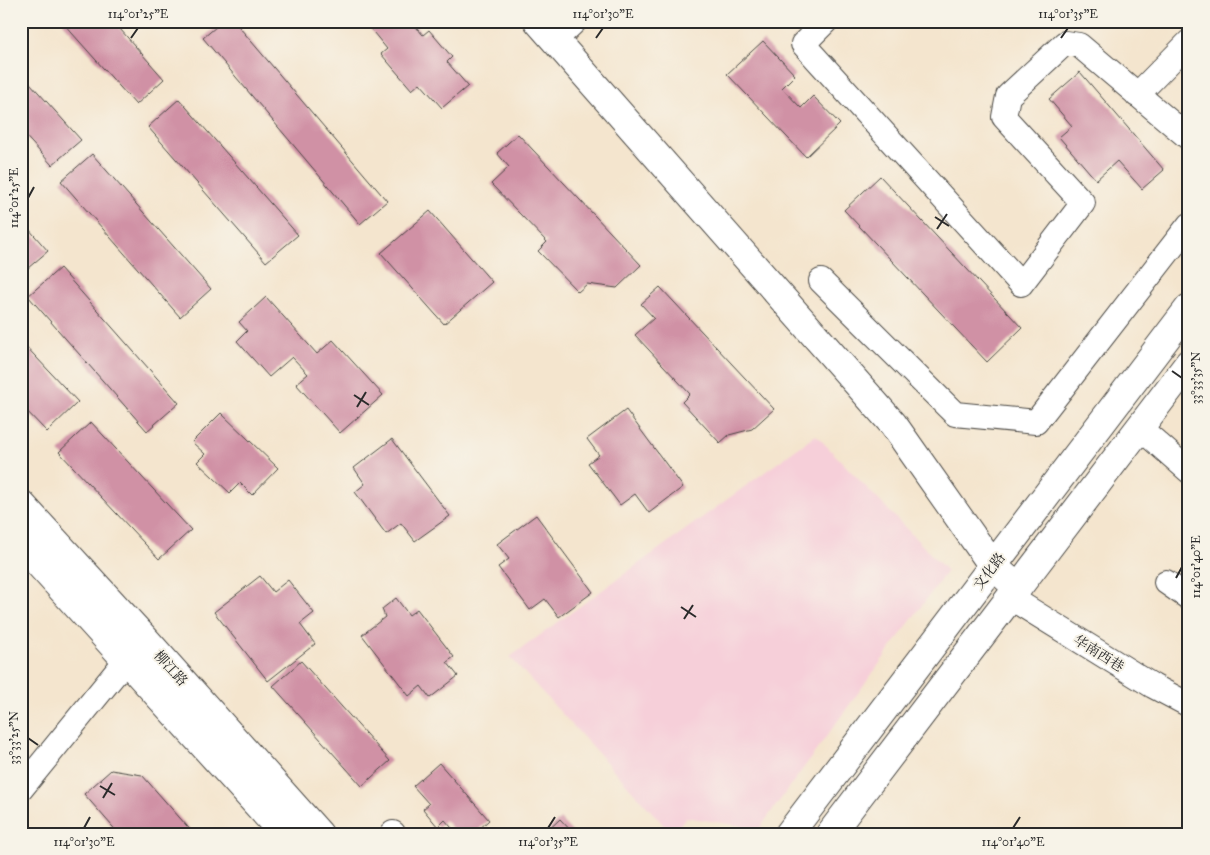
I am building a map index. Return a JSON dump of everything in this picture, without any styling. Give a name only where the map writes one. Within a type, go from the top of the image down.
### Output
[{"type":"street","points":[[575,21],[546,31],[893,424],[1014,593]]},
{"type":"street","points":[[826,21],[803,44],[1021,284],[1083,203],[1004,117],[1008,96],[1064,43],[1079,45],[1189,138]]},
{"type":"street","points":[[1137,95],[1189,42]]},
{"type":"street","points":[[821,281],[955,414],[1036,422],[1189,225]]},
{"type":"street","name":"文化路","points":[[789,834],[1189,308]]},
{"type":"street","points":[[830,834],[1189,363]]},
{"type":"street","points":[[1140,428],[1189,471]]},
{"type":"street","name":"柳江路","points":[[21,504],[319,834]]},
{"type":"street","name":"柳江路","points":[[21,544],[284,834]]},
{"type":"street","points":[[1166,582],[1189,598]]},
{"type":"street","name":"华南西巷","points":[[1014,593],[1153,686],[1189,705]]},
{"type":"street","points":[[21,789],[144,638]]},
{"type":"shaded area","points":[[816,435],[947,571],[759,829],[686,817],[672,834],[510,657]]},
{"type":"building","points":[[64,21],[113,21],[164,79],[136,105],[63,23]]},
{"type":"building","points":[[223,21],[234,21],[387,201],[360,224],[203,38]]},
{"type":"building","points":[[376,21],[411,21],[423,35],[429,30],[452,57],[447,62],[468,86],[442,108],[420,83],[412,90],[381,54],[387,49],[369,27]]},
{"type":"building","points":[[763,41],[795,75],[782,88],[801,108],[813,96],[840,124],[806,157],[727,74]]},
{"type":"building","points":[[1080,72],[1164,170],[1142,189],[1117,161],[1096,180],[1059,137],[1072,126],[1049,99]]},
{"type":"building","points":[[21,73],[81,140],[52,165],[21,131]]},
{"type":"building","points":[[179,99],[298,235],[266,262],[148,127]]},
{"type":"building","points":[[518,134],[641,265],[617,288],[587,284],[578,292],[538,251],[547,242],[491,184],[509,167],[497,153]]},
{"type":"building","points":[[92,154],[211,289],[180,317],[61,181]]},
{"type":"building","points":[[880,176],[1022,328],[987,362],[844,210]]},
{"type":"building","points":[[430,211],[492,282],[444,324],[381,253]]},
{"type":"building","points":[[21,220],[48,251],[21,274]]},
{"type":"building","points":[[60,268],[179,403],[147,431],[28,296]]},
{"type":"building","points":[[660,287],[774,409],[752,429],[729,435],[720,443],[682,402],[690,394],[635,335],[654,318],[641,304]]},
{"type":"building","points":[[266,297],[317,354],[333,340],[383,395],[340,433],[296,384],[308,374],[292,357],[269,377],[237,341],[247,331],[239,322]]},
{"type":"building","points":[[21,341],[78,402],[47,432],[21,405]]},
{"type":"building","points":[[626,410],[683,487],[649,513],[635,494],[620,505],[588,463],[599,455],[587,439]]},
{"type":"building","points":[[221,413],[278,468],[252,495],[240,483],[230,493],[197,462],[205,454],[192,442]]},
{"type":"building","points":[[91,422],[191,530],[159,559],[59,452]]},
{"type":"building","points":[[392,439],[450,516],[415,541],[401,523],[386,534],[355,492],[365,484],[354,468]]},
{"type":"building","points":[[536,515],[593,592],[559,617],[545,599],[530,610],[498,567],[509,559],[497,544]]},
{"type":"building","points":[[260,576],[273,592],[288,580],[314,613],[300,624],[315,644],[268,681],[214,612]]},
{"type":"building","points":[[396,598],[409,615],[417,609],[454,657],[447,662],[458,676],[430,698],[421,686],[409,696],[362,635],[385,617],[382,609]]},
{"type":"building","points":[[301,661],[390,761],[362,786],[273,686]]},
{"type":"building","points":[[439,763],[489,820],[474,834],[457,834],[445,820],[438,827],[423,809],[429,804],[413,786]]},
{"type":"building","points":[[111,770],[142,775],[194,834],[119,834],[84,794]]},
{"type":"building","points":[[560,819],[574,834],[544,834]]}]
